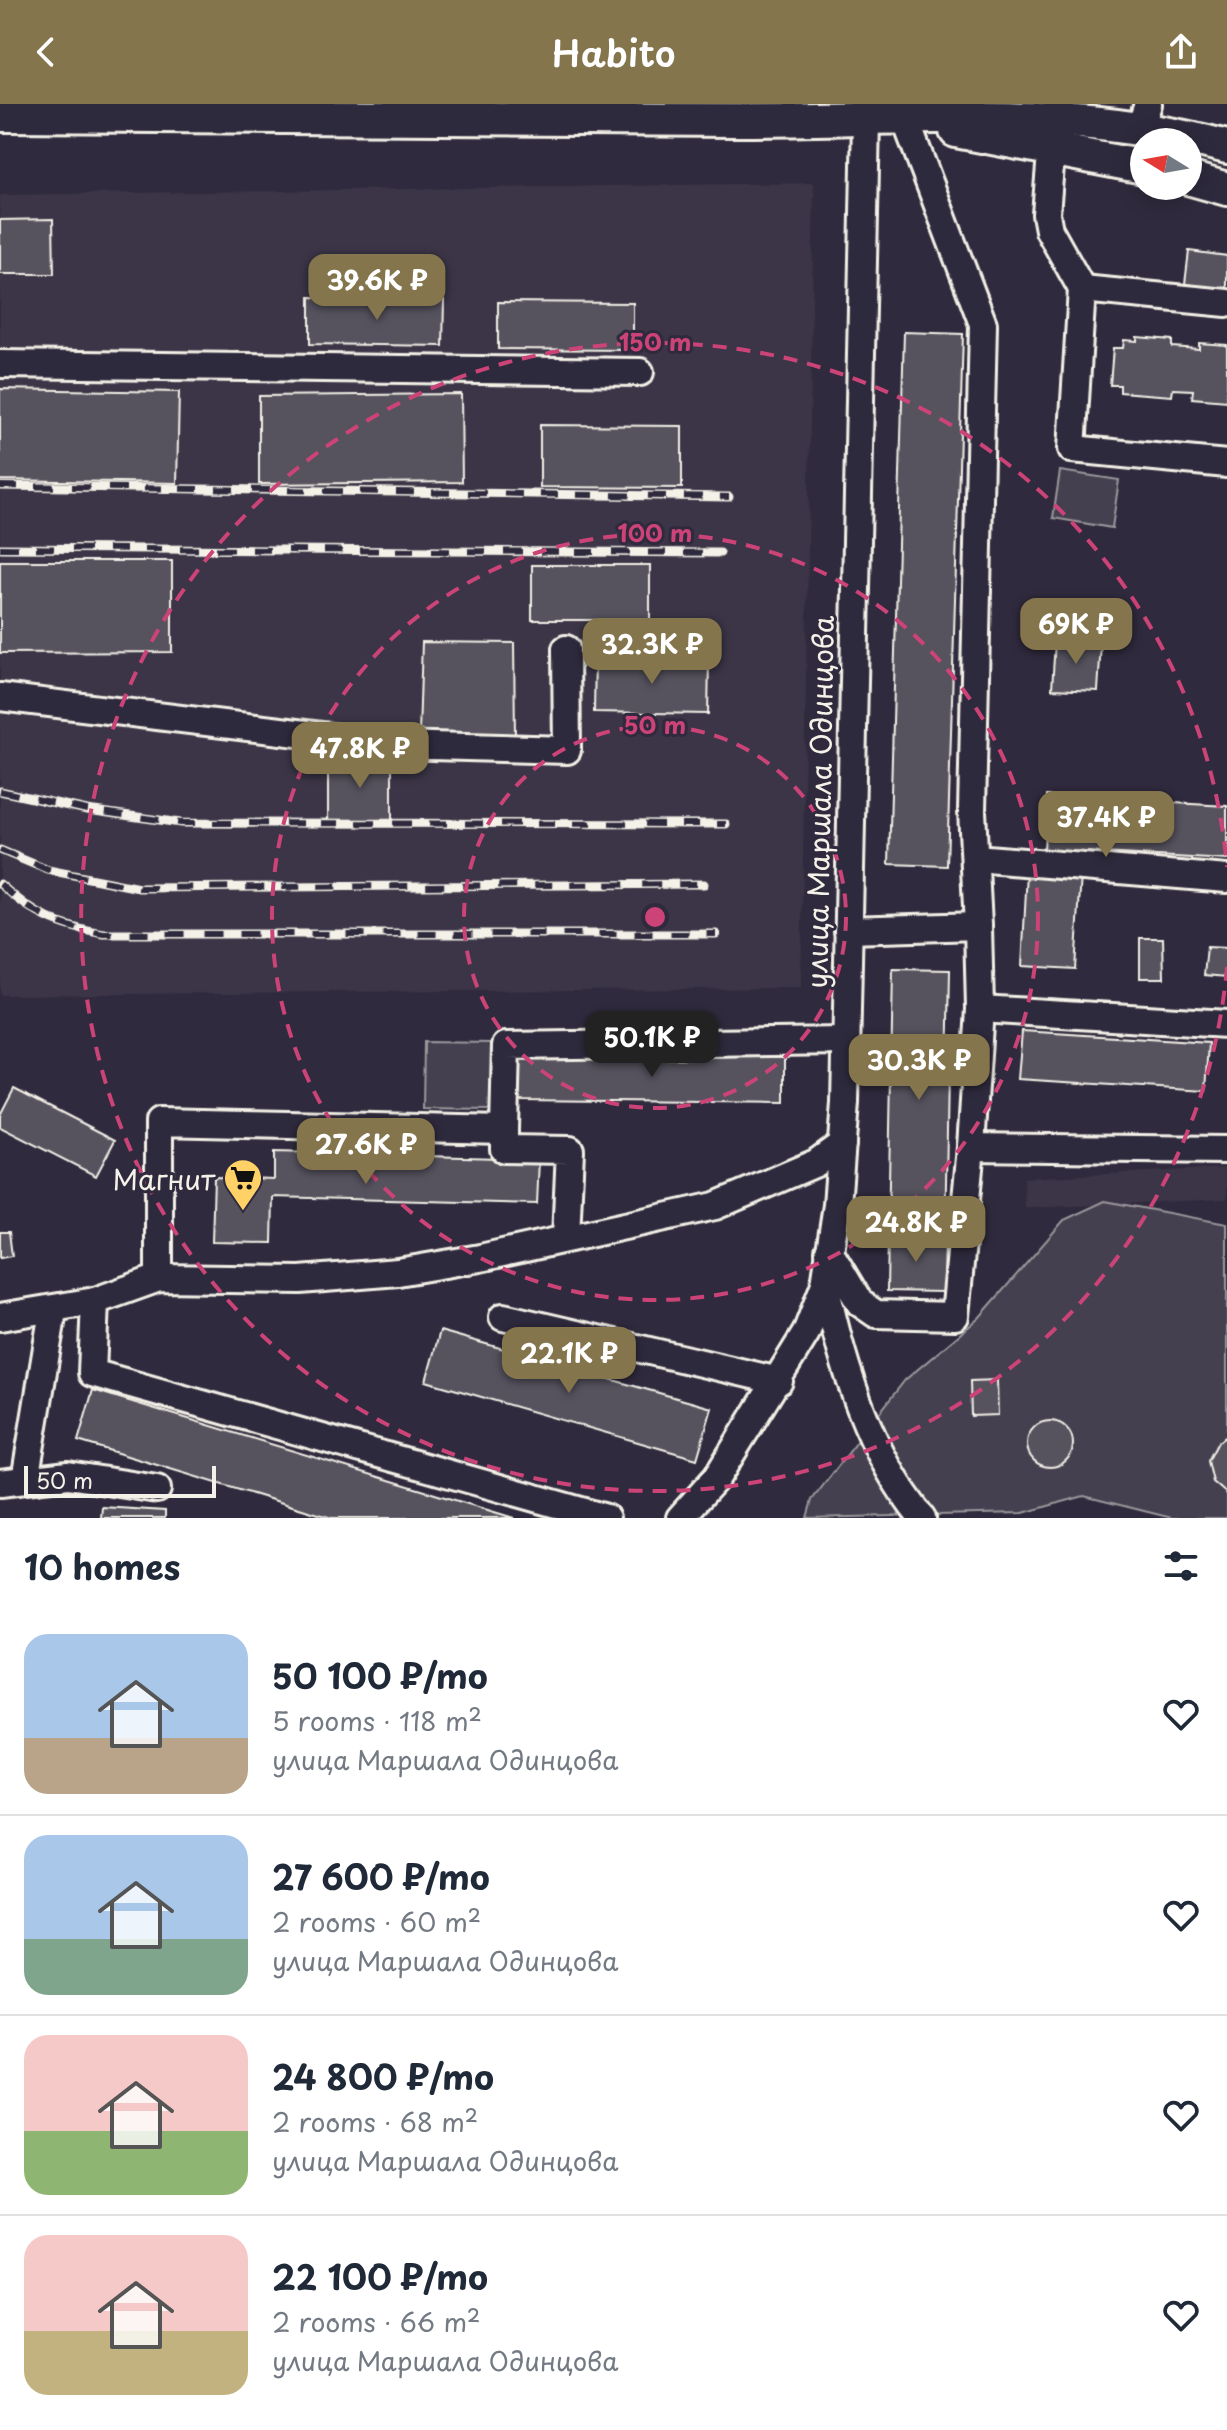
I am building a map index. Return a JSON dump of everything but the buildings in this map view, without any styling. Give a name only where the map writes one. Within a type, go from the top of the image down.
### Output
[{"type":"main road","points":[[0,115],[1039,122],[1130,161]]},
{"type":"main road","points":[[866,120],[907,124],[1039,122],[1144,116],[1227,147]]},
{"type":"main road","points":[[1202,182],[1227,189]]},
{"type":"street","name":"улица Маршала Одинцова","points":[[825,1284],[842,1144],[846,1041],[866,120]]},
{"type":"street","points":[[1039,122],[1049,230],[1082,289],[1072,449],[1227,464]]},
{"type":"street","points":[[829,1251],[860,1303],[876,1314],[955,1316],[980,1009],[972,811],[983,324],[907,124]]},
{"type":"street","points":[[1082,289],[1227,303]]},
{"type":"street","points":[[0,364],[640,372]]},
{"type":"street","points":[[0,697],[396,745],[567,750],[566,649]]},
{"type":"street","points":[[975,858],[1227,879]]},
{"type":"street","points":[[848,930],[978,926]]},
{"type":"street","points":[[980,1009],[1227,1024]]},
{"type":"street","points":[[566,1237],[570,1150],[504,1149],[506,1046],[846,1041]]},
{"type":"street","points":[[159,1278],[159,1122],[504,1130]]},
{"type":"street","points":[[0,1317],[53,1311],[95,1301],[159,1278],[300,1280],[398,1272],[480,1258],[715,1206],[816,1163],[842,1144]]},
{"type":"street","points":[[971,1147],[1227,1150]]},
{"type":"street","points":[[680,1518],[717,1477],[779,1381],[806,1333],[825,1284]]},
{"type":"street","points":[[825,1284],[841,1358],[890,1470],[922,1518]]},
{"type":"street","points":[[95,1301],[92,1373],[606,1518]]},
{"type":"street","points":[[53,1311],[13,1482],[68,1475],[157,1489]]},
{"type":"street","points":[[503,1317],[779,1381]]},
{"type":"shaded area","points":[[814,183],[801,988],[0,995],[0,195]]},
{"type":"shaded area","points":[[1060,471],[1119,480],[1112,528],[1053,518]]},
{"type":"shaded area","points":[[424,1042],[491,1043],[490,1110],[423,1109]]},
{"type":"shaded area","points":[[1227,1168],[1227,1199],[1025,1208],[1024,1178]]},
{"type":"shaded area","points":[[1105,1201],[1227,1224],[1227,1518],[1172,1518],[1084,1496],[1023,1513],[807,1518],[812,1500],[905,1380],[979,1318],[1064,1220]]},
{"type":"railway","points":[[0,486],[729,497]]},
{"type":"railway","points":[[0,548],[720,553]]},
{"type":"railway","points":[[0,791],[87,810],[181,823],[726,824]]},
{"type":"railway","points":[[0,850],[48,870],[139,888],[704,884]]},
{"type":"railway","points":[[0,884],[48,918],[104,934],[716,934]]},
{"type":"place","name":"Магнит","points":[[243,1212]]}]
